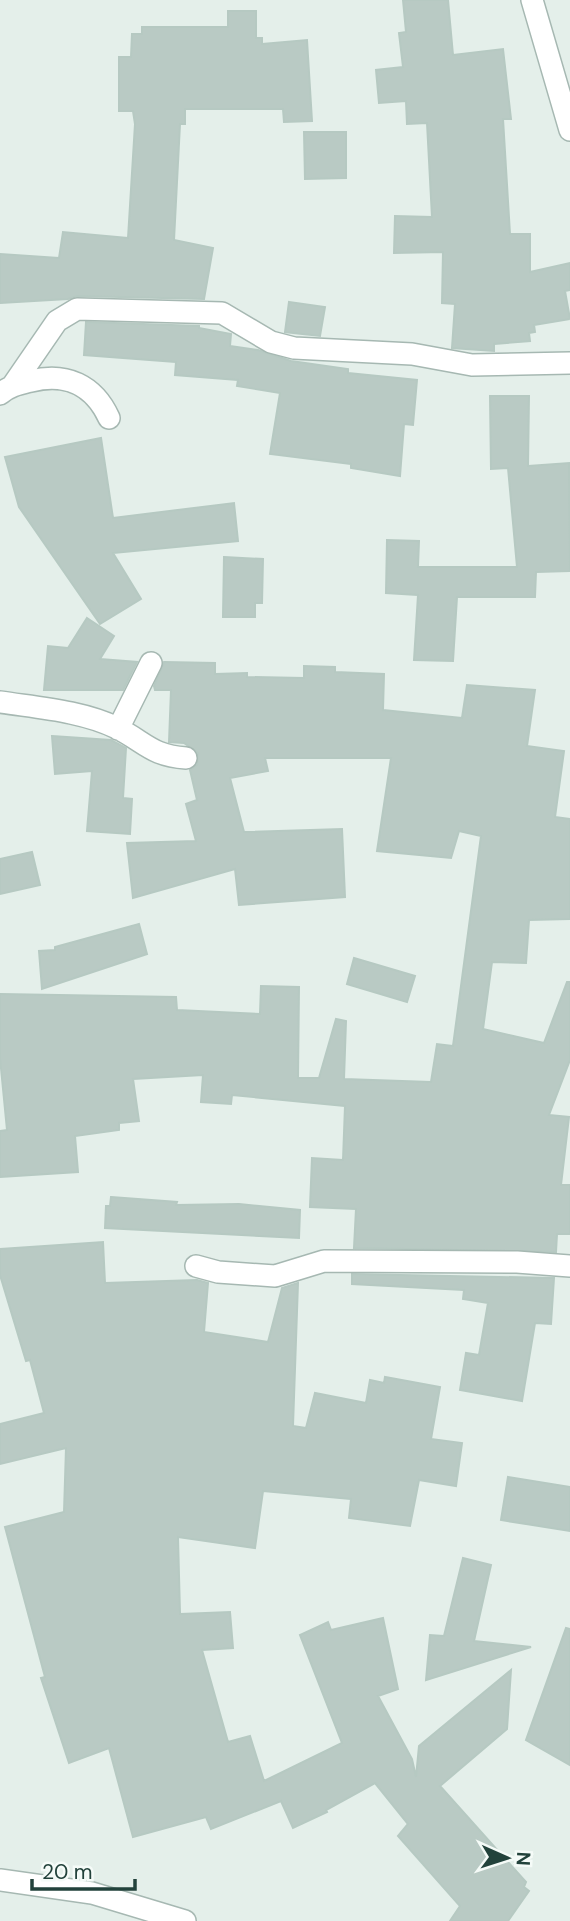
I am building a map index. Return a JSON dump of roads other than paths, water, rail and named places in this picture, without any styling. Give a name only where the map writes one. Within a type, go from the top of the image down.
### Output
[{"type":"street","points":[[532,0],[570,130]]},
{"type":"street","points":[[7,390],[57,321],[77,310],[222,313],[271,342],[294,348],[424,355],[472,365],[570,363]]},
{"type":"street","points":[[7,390],[45,377],[74,381],[94,393],[108,418]]},
{"type":"street","points":[[118,729],[152,663]]},
{"type":"street","points":[[0,702],[54,710],[118,729],[165,757],[186,758]]},
{"type":"street","points":[[196,1266],[218,1272],[275,1276],[324,1261],[517,1262],[570,1266]]},
{"type":"street","points":[[0,1880],[92,1893],[184,1921]]}]
